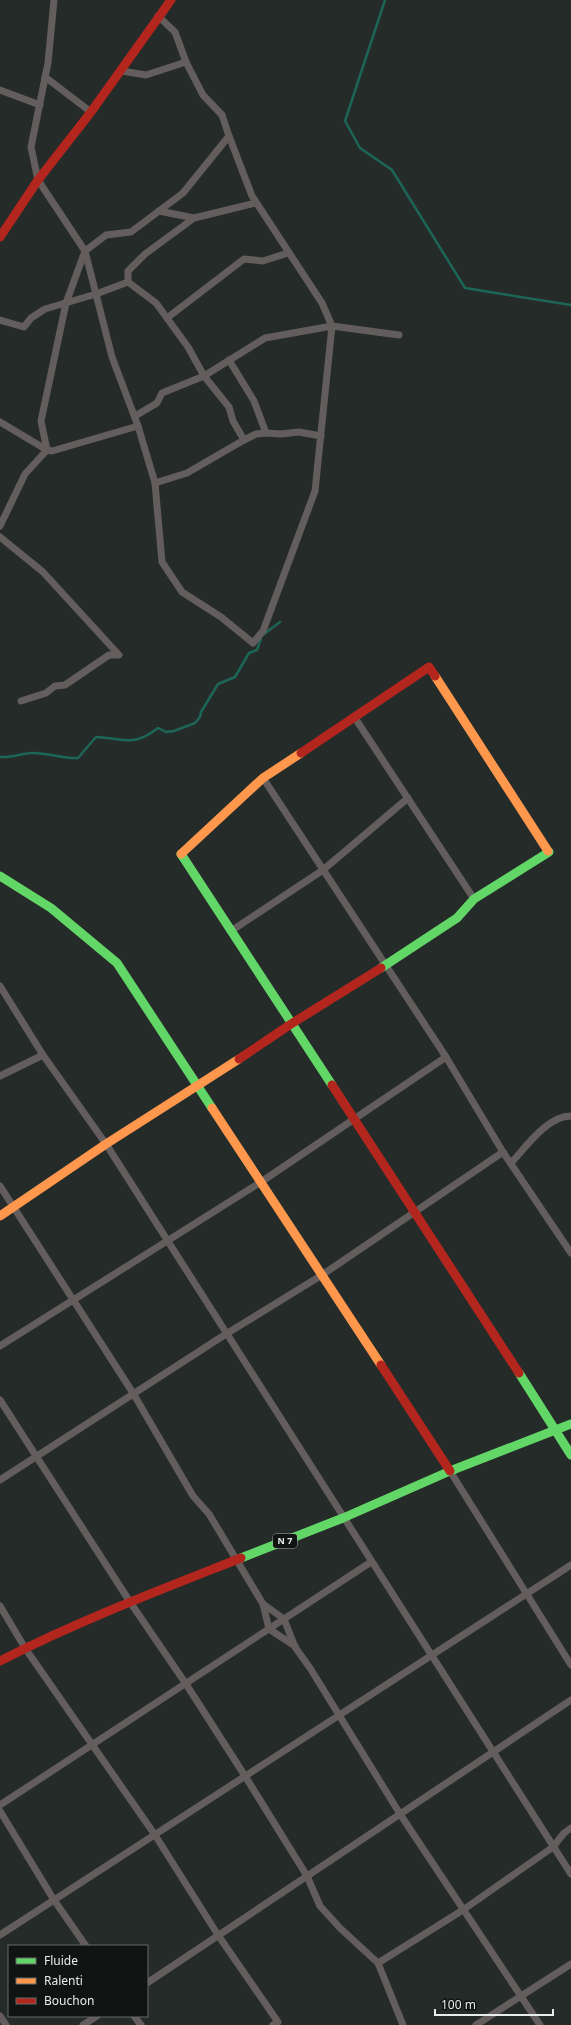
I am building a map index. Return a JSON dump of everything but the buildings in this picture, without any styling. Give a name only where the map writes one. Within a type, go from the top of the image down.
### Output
[{"type":"main road","points":[[0,237],[38,180],[122,71],[170,0]]},
{"type":"main road","points":[[0,1216],[14,1208],[106,1144],[198,1087],[291,1024],[386,965],[457,918],[474,899],[549,852],[429,667],[355,718],[263,778],[180,853],[291,1024],[416,1212],[571,1455]]},
{"type":"main road","points":[[0,876],[50,908],[117,963],[450,1471]]},
{"type":"main road","name":"N 7","points":[[0,1661],[25,1648],[130,1602],[342,1518],[450,1471],[571,1424]]},
{"type":"street","points":[[54,0],[46,77],[31,147],[38,180],[84,251],[112,357],[135,416],[154,483],[162,562],[182,592],[221,617],[253,643],[264,631],[315,491],[332,326],[322,303],[256,203],[222,115],[203,95],[186,62],[175,32],[158,16]]},
{"type":"street","points":[[122,71],[146,75],[186,62]]},
{"type":"street","points":[[46,77],[91,112]]},
{"type":"street","points":[[0,90],[40,105]]},
{"type":"street","points":[[47,450],[41,421],[66,303],[84,251],[106,235],[131,232],[183,193],[229,136]]},
{"type":"street","points":[[128,282],[128,271],[145,254],[194,218],[256,203]]},
{"type":"street","points":[[159,211],[194,218]]},
{"type":"street","points":[[167,318],[244,259],[263,261],[288,253]]},
{"type":"street","points":[[0,320],[24,327],[31,318],[45,309],[96,294],[128,282]]},
{"type":"street","points":[[128,282],[156,303],[188,347],[204,376],[229,407],[233,421],[244,440]]},
{"type":"street","points":[[135,416],[157,403],[162,393],[204,376],[265,338],[332,326],[399,335]]},
{"type":"street","points":[[229,360],[254,402],[266,432]]},
{"type":"street","points":[[0,422],[47,450],[52,450],[138,426]]},
{"type":"street","points":[[154,483],[187,473],[244,440],[266,432],[280,434],[299,432],[321,436]]},
{"type":"street","points":[[0,526],[25,474],[47,450]]},
{"type":"street","points":[[0,537],[43,572],[119,655],[109,655],[65,685],[55,686],[46,693],[21,701]]},
{"type":"street","points":[[355,718],[474,899]]},
{"type":"street","points":[[263,778],[446,1057],[502,1152],[571,1253]]},
{"type":"street","points":[[232,931],[324,870],[408,798]]},
{"type":"street","points":[[0,986],[43,1055],[106,1144],[342,1518],[397,1598],[571,1874]]},
{"type":"street","points":[[0,1076],[43,1055]]},
{"type":"street","points":[[0,1346],[166,1240],[261,1182],[446,1057]]},
{"type":"street","points":[[511,1164],[546,1126],[559,1118],[571,1116]]},
{"type":"street","points":[[0,1480],[226,1334],[322,1276],[502,1152]]},
{"type":"street","points":[[0,1186],[133,1394],[193,1496],[209,1514],[263,1604],[270,1629],[295,1646]]},
{"type":"street","points":[[0,1400],[130,1602],[186,1684],[245,1776],[307,1876],[320,1906],[340,1928],[378,1963],[403,2025]]},
{"type":"street","points":[[450,1471],[571,1665]]},
{"type":"street","points":[[0,1806],[371,1562]]},
{"type":"street","points":[[0,1935],[571,1566]]},
{"type":"street","points":[[263,1604],[284,1619],[295,1646],[400,1814],[540,2025]]},
{"type":"street","points":[[0,1606],[25,1648],[155,1835],[218,1935],[278,2022],[273,2025]]},
{"type":"street","points":[[148,1982],[571,1700]]},
{"type":"street","points":[[0,1811],[54,1900],[85,1945]]},
{"type":"street","points":[[378,1963],[463,1910],[553,1847],[564,1833],[571,1828]]},
{"type":"street","points":[[476,2025],[571,1964]]},
{"type":"street","points":[[0,2016],[6,2025]]},
{"type":"street","points":[[83,2025],[95,2017]]},
{"type":"street","points":[[135,2017],[141,2025]]},
{"type":"waterway","points":[[385,0],[345,121],[360,148],[392,170],[465,288],[571,305]]},
{"type":"waterway","points":[[264,634],[280,622]]},
{"type":"waterway","points":[[0,757],[37,753],[66,758],[78,758],[96,737],[134,740],[141,738],[158,728],[166,732],[174,731],[195,723],[200,717],[201,712],[218,684],[235,677],[249,653],[257,650],[261,638]]},
{"type":"traffic: fast","points":[[381,968],[457,918],[474,899],[549,852],[548,851]]},
{"type":"traffic: fast","points":[[181,854],[332,1085]]},
{"type":"traffic: fast","points":[[0,876],[51,908],[117,963],[212,1108]]},
{"type":"traffic: fast","points":[[519,1373],[571,1455]]},
{"type":"traffic: fast","points":[[241,1558],[343,1518],[450,1471],[571,1424]]},
{"type":"traffic: slow","points":[[435,676],[548,851]]},
{"type":"traffic: slow","points":[[181,854],[263,778],[301,753]]},
{"type":"traffic: slow","points":[[0,1216],[106,1144],[239,1059]]},
{"type":"traffic: slow","points":[[212,1108],[381,1365]]},
{"type":"traffic: jam","points":[[0,237],[38,180],[91,112],[171,0]]},
{"type":"traffic: jam","points":[[301,753],[429,667],[435,676]]},
{"type":"traffic: jam","points":[[239,1059],[291,1024],[381,968]]},
{"type":"traffic: jam","points":[[332,1085],[519,1373]]},
{"type":"traffic: jam","points":[[381,1365],[450,1471]]},
{"type":"traffic: jam","points":[[0,1661],[89,1619],[241,1558]]}]
